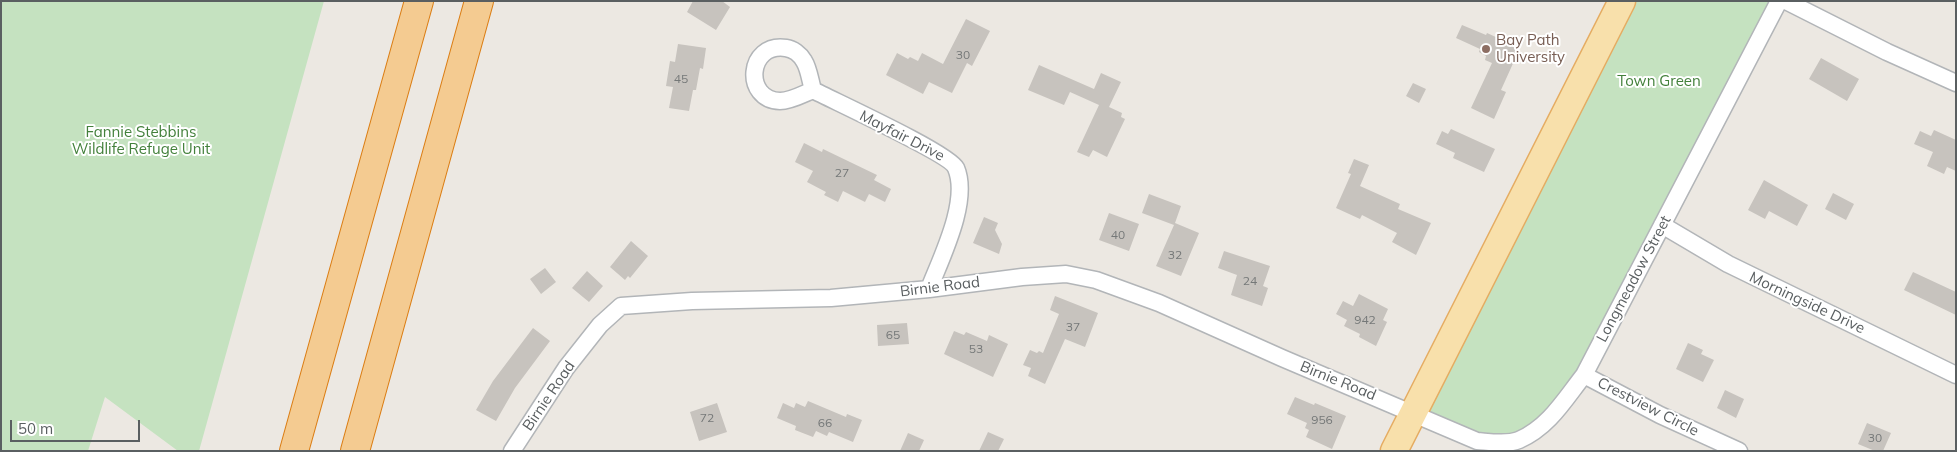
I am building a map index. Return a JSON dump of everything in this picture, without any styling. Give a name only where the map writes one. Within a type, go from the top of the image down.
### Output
[{"type":"highway","points":[[294,451],[419,1]]},
{"type":"highway","points":[[355,451],[479,1]]},
{"type":"main road","points":[[1394,451],[1622,1]]},
{"type":"street","name":"Longmeadow Street","points":[[1413,413],[1477,441],[1500,443],[1518,440],[1548,421],[1584,375],[1779,1]]},
{"type":"street","points":[[1786,1],[1887,52],[1956,83]]},
{"type":"street","name":"Mayfair Drive","points":[[813,90],[950,160],[956,168],[960,188],[958,203],[950,235],[929,289]]},
{"type":"street","name":"Morningside Drive","points":[[1662,225],[1728,264],[1956,375]]},
{"type":"street","name":"Birnie Road","points":[[512,451],[566,368],[600,325],[620,306],[692,301],[831,298],[1066,274],[1083,276],[1159,303],[1289,362],[1413,413]]},
{"type":"street","name":"Crestview Circle","points":[[1584,375],[1660,415],[1739,451]]},
{"type":"green space","name":"Fannie Stebbins Wildlife Refuge Unit","points":[[1,1],[324,1],[199,451],[178,451],[105,397],[88,451],[1,451]]},
{"type":"green space","name":"Town Green","points":[[1622,1],[1779,1],[1584,375],[1548,421],[1500,443],[1425,419]]},
{"type":"building","points":[[693,1],[722,1],[730,7],[716,30],[687,12]]},
{"type":"building","points":[[966,19],[990,31],[972,66],[967,63],[952,93],[929,82],[923,94],[886,75],[897,53],[908,59],[910,57],[918,61],[922,53],[943,64]]},
{"type":"building","points":[[1462,25],[1486,35],[1487,33],[1520,48],[1501,90],[1506,92],[1494,119],[1471,108],[1492,63],[1485,60],[1486,56],[1479,52],[1480,49],[1456,38]]},
{"type":"building","points":[[678,44],[706,48],[703,69],[700,68],[696,90],[693,90],[689,111],[669,108],[673,87],[666,86],[670,61],[675,62]]},
{"type":"building","points":[[1821,58],[1859,79],[1847,101],[1809,79]]},
{"type":"building","points":[[1039,65],[1094,89],[1101,73],[1121,82],[1109,107],[1122,113],[1121,117],[1125,119],[1107,157],[1093,150],[1089,157],[1077,152],[1099,105],[1070,92],[1064,105],[1028,90]]},
{"type":"building","points":[[1413,83],[1426,89],[1419,103],[1406,96]]},
{"type":"building","points":[[1451,129],[1495,149],[1484,172],[1453,158],[1455,153],[1436,144],[1442,131],[1448,134]]},
{"type":"building","points":[[1934,130],[1956,140],[1956,171],[1947,167],[1944,174],[1927,166],[1933,152],[1914,144],[1920,131],[1931,136]]},
{"type":"building","points":[[804,143],[822,152],[823,149],[877,175],[874,180],[891,189],[885,202],[869,194],[865,202],[843,191],[838,202],[824,195],[826,192],[807,182],[813,171],[795,162]]},
{"type":"building","points":[[1354,159],[1369,165],[1360,186],[1400,204],[1398,209],[1431,223],[1416,255],[1392,242],[1397,233],[1362,215],[1360,219],[1336,208],[1351,174],[1348,173]]},
{"type":"building","points":[[1764,180],[1808,205],[1797,226],[1769,211],[1765,219],[1748,210]]},
{"type":"building","points":[[1833,193],[1854,204],[1846,220],[1825,209]]},
{"type":"building","points":[[1149,194],[1181,206],[1175,223],[1199,233],[1181,276],[1156,266],[1174,225],[1142,213]]},
{"type":"building","points":[[1109,213],[1139,224],[1129,251],[1099,240]]},
{"type":"building","points":[[984,217],[998,223],[995,230],[1002,244],[999,254],[973,243]]},
{"type":"building","points":[[631,241],[648,256],[630,278],[628,276],[625,280],[610,267]]},
{"type":"building","points":[[1224,251],[1270,266],[1263,286],[1268,288],[1262,306],[1231,295],[1237,275],[1218,268]]},
{"type":"building","points":[[545,268],[556,282],[541,294],[530,279]]},
{"type":"building","points":[[587,271],[603,286],[589,302],[572,288]]},
{"type":"building","points":[[1913,272],[1956,292],[1956,315],[1904,290]]},
{"type":"building","points":[[1359,294],[1388,309],[1383,320],[1387,322],[1376,346],[1359,337],[1360,334],[1344,326],[1347,320],[1336,314],[1343,301],[1353,306]]},
{"type":"building","points":[[1055,296],[1098,313],[1085,347],[1065,339],[1045,384],[1028,376],[1031,368],[1023,365],[1030,350],[1043,353],[1059,314],[1050,310]]},
{"type":"building","points":[[907,323],[909,344],[878,346],[877,325]]},
{"type":"building","points":[[533,328],[550,341],[515,388],[496,421],[476,410],[493,381]]},
{"type":"building","points":[[954,331],[964,335],[966,332],[987,341],[989,335],[1008,344],[993,377],[944,354]]},
{"type":"building","points":[[1688,343],[1703,350],[1701,354],[1714,360],[1703,382],[1676,369]]},
{"type":"building","points":[[1725,390],[1744,399],[1736,418],[1717,408]]},
{"type":"building","points":[[1295,397],[1346,416],[1332,449],[1306,437],[1309,430],[1305,428],[1307,423],[1287,414]]},
{"type":"building","points":[[808,401],[846,417],[847,414],[862,420],[853,442],[829,432],[827,436],[816,431],[813,437],[795,430],[796,426],[777,418],[783,403],[794,408],[796,403],[805,407]]},
{"type":"building","points":[[717,403],[727,432],[699,441],[690,412]]},
{"type":"building","points":[[1867,423],[1891,433],[1883,451],[1875,451],[1858,444]]},
{"type":"building","points":[[988,432],[1004,439],[998,451],[979,451]]},
{"type":"building","points":[[908,433],[924,440],[919,451],[900,451]]},
{"type":"place","name":"Bay Path University","points":[[1486,49]]}]
